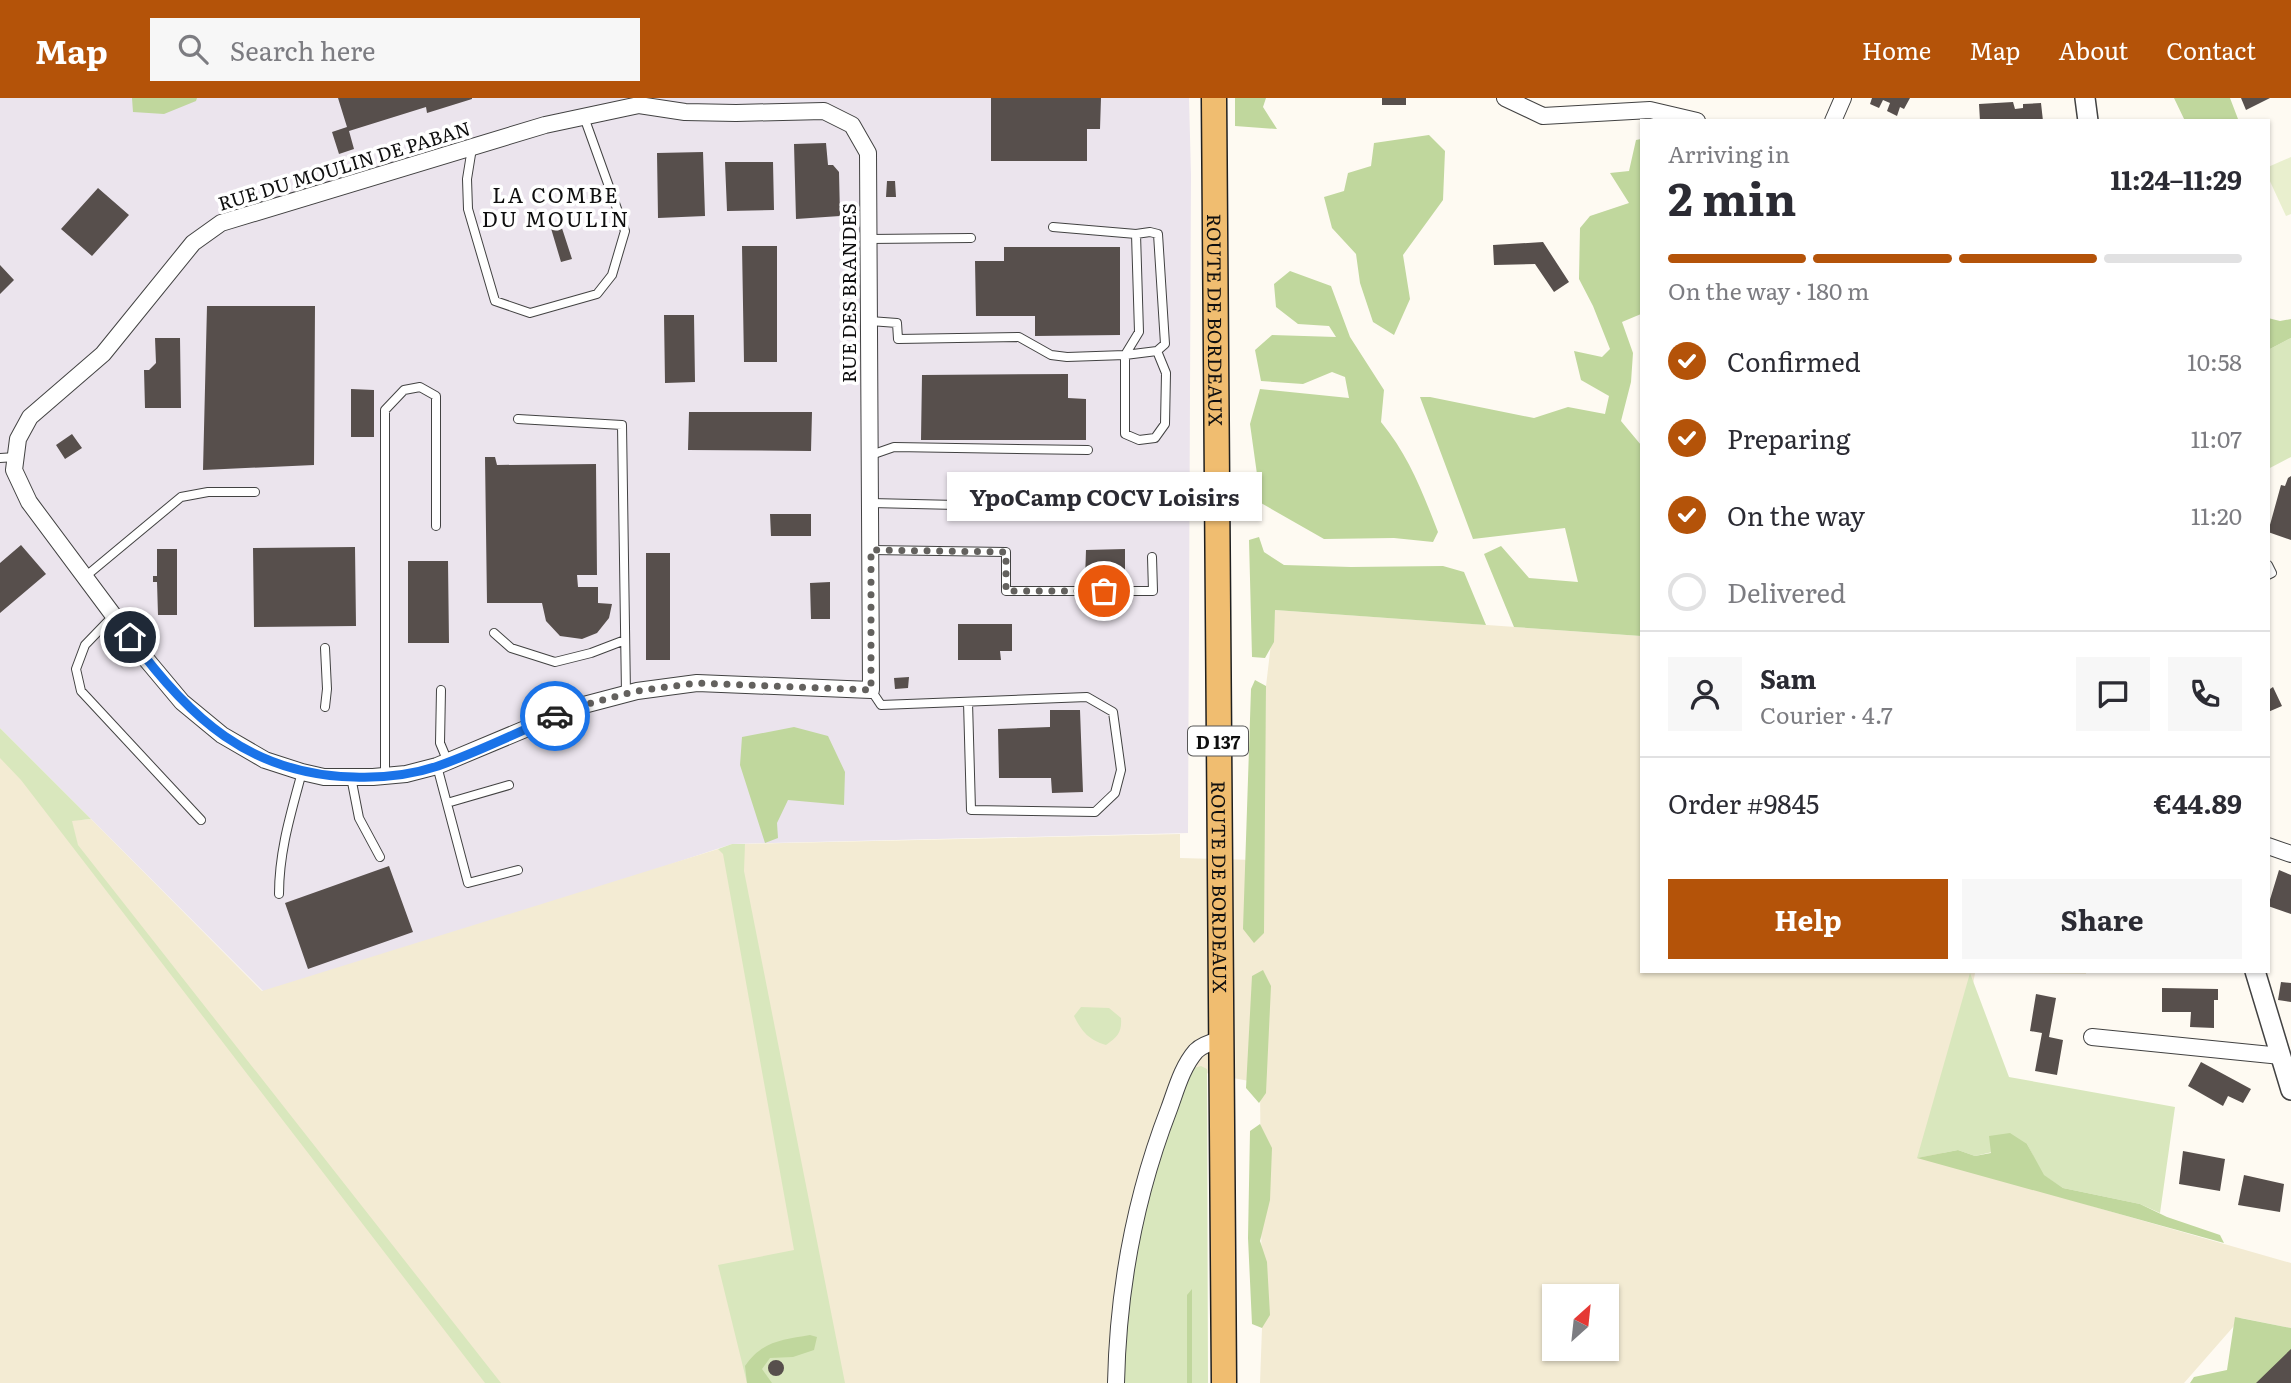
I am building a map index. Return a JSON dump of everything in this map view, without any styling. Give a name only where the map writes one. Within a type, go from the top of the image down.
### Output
[{"type":"main road","name":"ROUTE DE BORDEAUX","points":[[1214,98],[1224,1383]]},
{"type":"street","points":[[1505,98],[1543,117],[1650,110],[1688,119]]},
{"type":"street","points":[[1834,119],[1843,98]]},
{"type":"street","points":[[2085,98],[2088,119]]},
{"type":"street","name":"RUE DU MOULIN DE PABAN","points":[[639,102],[545,125],[221,223],[194,243],[103,354],[30,417],[8,458],[29,502],[146,659],[182,702],[222,735],[265,760],[302,772],[351,777],[405,774],[443,764],[580,706],[626,694],[697,683],[871,690]]},
{"type":"street","name":"RUE DES BRANDES","points":[[639,102],[698,112],[824,111],[852,125],[868,153],[871,690]]},
{"type":"street","points":[[2270,847],[2291,854]]},
{"type":"street","points":[[2256,973],[2291,1090]]},
{"type":"street","points":[[2092,1037],[2281,1056]]},
{"type":"street","points":[[1116,1383],[1117,1343],[1129,1249],[1150,1158],[1182,1074],[1197,1050],[1220,1040]]},
{"type":"lane","points":[[472,148],[467,179],[468,209],[495,301],[530,313],[597,294],[612,275],[625,231],[584,117]]},
{"type":"lane","points":[[870,321],[897,323],[898,339],[1019,338],[1051,355],[1067,357],[1157,351],[1165,344],[1158,234],[1053,227]]},
{"type":"lane","points":[[1136,234],[1139,332],[1125,355],[1125,434],[1139,440],[1155,438],[1165,424],[1166,373],[1157,351]]},
{"type":"lane","points":[[869,239],[971,238]]},
{"type":"lane","points":[[385,776],[385,410],[404,390],[420,387],[436,396],[436,526]]},
{"type":"lane","points":[[518,419],[622,425],[626,694]]},
{"type":"lane","points":[[871,455],[894,447],[1088,450]]},
{"type":"lane","points":[[86,576],[181,497],[208,492],[256,492]]},
{"type":"lane","points":[[871,503],[1000,506]]},
{"type":"lane","points":[[871,550],[1006,552],[1006,591],[1153,591],[1152,557]]},
{"type":"lane","points":[[114,615],[85,645],[76,669],[81,691],[201,820]]},
{"type":"lane","points":[[494,633],[511,648],[555,662],[591,653],[625,640]]},
{"type":"lane","points":[[325,648],[325,707]]},
{"type":"lane","points":[[441,690],[440,743],[447,803],[468,883],[518,870]]},
{"type":"lane","points":[[871,690],[881,705],[1087,697],[1113,712],[1121,770],[1115,793],[1095,812],[971,810],[968,702]]},
{"type":"lane","points":[[279,894],[279,870],[284,838],[302,772]]},
{"type":"lane","points":[[351,777],[359,818],[380,857]]},
{"type":"lane","points":[[447,803],[509,785]]},
{"type":"shaded area","points":[[0,98],[1189,98],[1191,175],[1188,833],[732,844],[269,997],[0,728]]},
{"type":"shaded area","points":[[1275,610],[1640,636],[1640,973],[1975,973],[1942,1159],[2095,1207],[2291,1263],[2291,1328],[2241,1318],[2184,1383],[1260,1383],[1260,1083],[1184,1069],[1114,1383],[0,1383],[0,742],[81,820],[91,819],[262,991],[718,849],[744,849],[745,844],[1180,834],[1180,858],[1254,860],[1266,686]]},
{"type":"shaded area","points":[[1975,973],[2086,973],[2086,974]]},
{"type":"green space","points":[[132,98],[197,98],[196,101],[164,114],[133,112]]},
{"type":"green space","points":[[1235,98],[1266,98],[1263,107],[1277,129],[1235,126]]},
{"type":"green space","points":[[2174,98],[2230,98],[2238,119],[2184,119]]},
{"type":"green space","points":[[1429,135],[1445,151],[1443,200],[1403,255],[1410,299],[1394,335],[1373,322],[1360,283],[1356,254],[1332,228],[1324,197],[1344,191],[1348,173],[1371,166],[1374,143]]},
{"type":"green space","points":[[1640,139],[1640,314],[1622,322],[1633,353],[1631,382],[1621,421],[1640,444],[1640,636],[1514,627],[1484,554],[1501,546],[1529,578],[1578,582],[1565,528],[1473,539],[1420,397],[1534,418],[1568,407],[1605,414],[1609,396],[1581,380],[1574,351],[1602,357],[1610,349],[1579,279],[1580,228],[1590,216],[1629,203],[1610,173],[1629,171],[1636,140]]},
{"type":"green space","points":[[2291,157],[2291,214],[2286,216],[2270,181],[2270,166]]},
{"type":"green space","points":[[1290,271],[1331,286],[1350,337],[1384,390],[1381,422],[1407,461],[1420,488],[1438,532],[1433,542],[1394,538],[1324,539],[1261,503],[1250,424],[1260,389],[1349,398],[1345,377],[1332,372],[1303,384],[1261,381],[1255,350],[1272,335],[1336,337],[1329,326],[1298,324],[1276,307],[1274,284]]},
{"type":"green space","points":[[2270,318],[2280,321],[2291,319],[2291,338],[2270,349]]},
{"type":"green space","points":[[2291,338],[2291,457],[2270,468],[2270,349]]},
{"type":"green space","points":[[1259,537],[1264,552],[1284,565],[1443,566],[1464,572],[1486,625],[1275,610],[1274,642],[1265,658],[1252,657],[1249,540]]},
{"type":"green space","points":[[1255,680],[1266,686],[1264,933],[1254,943],[1243,929],[1251,689]]},
{"type":"green space","points":[[794,727],[828,736],[845,772],[844,805],[788,800],[777,823],[778,838],[765,843],[740,765],[742,737]]},
{"type":"green space","points":[[0,728],[91,819],[72,821],[78,845],[501,1383],[485,1383],[21,780],[0,758]]},
{"type":"green space","points":[[732,844],[745,844],[744,871],[845,1383],[747,1383],[718,1265],[794,1250],[723,854],[718,849]]},
{"type":"green space","points":[[1263,970],[1271,986],[1266,1093],[1259,1103],[1246,1088],[1252,976]]},
{"type":"green space","points":[[1970,973],[2009,1077],[2175,1107],[2160,1213],[2140,1204],[2063,1188],[2043,1175],[2027,1144],[1975,1156],[1958,1150],[1917,1158]]},
{"type":"green space","points":[[1081,1007],[1109,1008],[1121,1018],[1120,1031],[1116,1037],[1106,1045],[1087,1035],[1074,1016]]},
{"type":"green space","points":[[1201,1066],[1207,1069],[1208,1383],[1119,1383],[1132,1261],[1153,1160],[1194,1068]]},
{"type":"green space","points":[[1260,1124],[1272,1148],[1270,1200],[1260,1241],[1267,1262],[1270,1315],[1262,1328],[1252,1324],[1248,1238],[1250,1131]]},
{"type":"green space","points":[[2010,1133],[2027,1144],[2044,1175],[2063,1188],[2140,1204],[2167,1217],[2220,1235],[2224,1243],[1917,1158],[1958,1150],[1975,1156],[1991,1153],[1989,1136]]},
{"type":"green space","points":[[1192,1289],[1192,1383],[1187,1383],[1187,1295]]},
{"type":"green space","points":[[2235,1317],[2291,1328],[2291,1359],[2262,1383],[2190,1383],[2194,1377],[2227,1370]]},
{"type":"green space","points":[[810,1335],[817,1337],[814,1350],[793,1357],[770,1358],[762,1369],[772,1383],[747,1383],[745,1366],[758,1351],[773,1343]]},
{"type":"building","points":[[338,98],[472,99],[427,113],[426,107],[349,131],[354,149],[339,154],[332,132],[347,127]]},
{"type":"building","points":[[991,98],[1101,98],[1100,129],[1087,129],[1087,161],[991,161]]},
{"type":"building","points":[[1382,98],[1406,98],[1406,105],[1382,105]]},
{"type":"building","points":[[1872,98],[1910,98],[1904,109],[1900,107],[1897,116],[1887,111],[1890,103],[1883,100],[1879,108],[1870,104]]},
{"type":"building","points":[[2241,98],[2270,98],[2246,110]]},
{"type":"building","points":[[2013,102],[2015,109],[2023,108],[2023,104],[2041,103],[2043,119],[1980,119],[1979,104]]},
{"type":"building","points":[[826,143],[828,165],[833,165],[839,172],[840,216],[796,219],[794,144]]},
{"type":"building","points":[[703,152],[705,216],[658,218],[657,153]]},
{"type":"building","points":[[725,162],[773,162],[774,210],[727,211]]},
{"type":"building","points":[[887,181],[895,181],[896,197],[886,197]]},
{"type":"building","points":[[98,188],[129,215],[92,256],[61,229]]},
{"type":"building","points":[[560,222],[572,259],[561,262],[550,225]]},
{"type":"building","points":[[1543,242],[1569,282],[1554,292],[1535,264],[1494,265],[1493,245]]},
{"type":"building","points":[[742,246],[777,246],[777,362],[744,362]]},
{"type":"building","points":[[1004,247],[1120,247],[1120,335],[1035,336],[1035,316],[976,316],[975,261],[1004,261]]},
{"type":"building","points":[[0,265],[14,280],[0,294]]},
{"type":"building","points":[[207,306],[315,306],[314,465],[203,470]]},
{"type":"building","points":[[664,315],[694,315],[695,382],[665,383]]},
{"type":"building","points":[[155,338],[180,338],[181,408],[145,408],[144,370],[149,370],[156,363]]},
{"type":"building","points":[[1068,374],[1068,398],[1086,399],[1086,440],[921,440],[922,375]]},
{"type":"building","points":[[351,389],[374,390],[374,437],[351,437]]},
{"type":"building","points":[[689,412],[812,412],[811,451],[688,450]]},
{"type":"building","points":[[72,434],[82,448],[65,459],[56,445]]},
{"type":"building","points":[[485,457],[495,457],[497,465],[596,464],[597,575],[577,575],[578,587],[598,587],[598,603],[612,604],[609,618],[597,633],[582,639],[560,636],[546,621],[542,603],[487,603]]},
{"type":"building","points":[[1040,474],[1106,474],[1107,518],[1040,517]]},
{"type":"building","points":[[2291,476],[2291,540],[2270,533],[2281,485],[2285,486]]},
{"type":"building","points":[[770,514],[811,514],[811,536],[771,536]]},
{"type":"building","points":[[21,545],[46,574],[0,613],[0,563]]},
{"type":"building","points":[[355,547],[356,626],[254,627],[253,548]]},
{"type":"building","points":[[157,549],[177,549],[177,615],[158,615],[157,582],[153,582],[153,576],[157,576]]},
{"type":"building","points":[[1125,549],[1125,579],[1085,580],[1086,550]]},
{"type":"building","points":[[646,553],[670,553],[670,660],[646,660]]},
{"type":"building","points":[[408,561],[448,561],[449,643],[408,643]]},
{"type":"building","points":[[830,582],[830,619],[811,619],[810,583]]},
{"type":"building","points":[[958,624],[1012,624],[1012,651],[1000,651],[1001,660],[958,660]]},
{"type":"building","points":[[909,677],[908,688],[895,689],[894,678]]},
{"type":"building","points":[[2273,687],[2282,706],[2270,711],[2270,689]]},
{"type":"building","points":[[1050,710],[1080,710],[1083,792],[1052,793],[1051,778],[999,778],[998,729],[1050,727]]},
{"type":"building","points":[[389,866],[413,932],[308,969],[285,903]]},
{"type":"building","points":[[2279,870],[2291,875],[2291,914],[2270,907]]},
{"type":"building","points":[[2281,982],[2291,983],[2291,1002],[2278,1000]]},
{"type":"building","points":[[2162,988],[2218,989],[2218,1000],[2214,1000],[2214,1028],[2190,1027],[2191,1012],[2162,1012]]},
{"type":"building","points":[[2036,994],[2056,998],[2049,1037],[2063,1040],[2057,1075],[2035,1071],[2042,1033],[2030,1031]]},
{"type":"building","points":[[2201,1062],[2251,1089],[2243,1103],[2228,1096],[2223,1106],[2188,1086]]},
{"type":"building","points":[[2183,1151],[2225,1159],[2220,1191],[2179,1184]]},
{"type":"building","points":[[2244,1175],[2284,1184],[2280,1212],[2238,1205]]},
{"type":"building","points":[[2291,1349],[2291,1383],[2256,1383]]},
{"type":"building","points":[[776,1360],[784,1368],[776,1376],[768,1368]]},
{"type":"way so far","points":[[555,716],[580,706],[637,691],[697,683],[871,690],[871,550],[1006,552],[1006,591],[1104,591]]},
{"type":"place","name":"YpoCamp COCV Loisirs","points":[[1104,591]]},
{"type":"district","name":"LA COMBE DU MOULIN","points":[[556,205]]},
{"type":"route","points":[[130,637],[182,702],[222,735],[265,760],[302,772],[324,776],[373,777],[405,774],[438,766],[555,716]]}]
